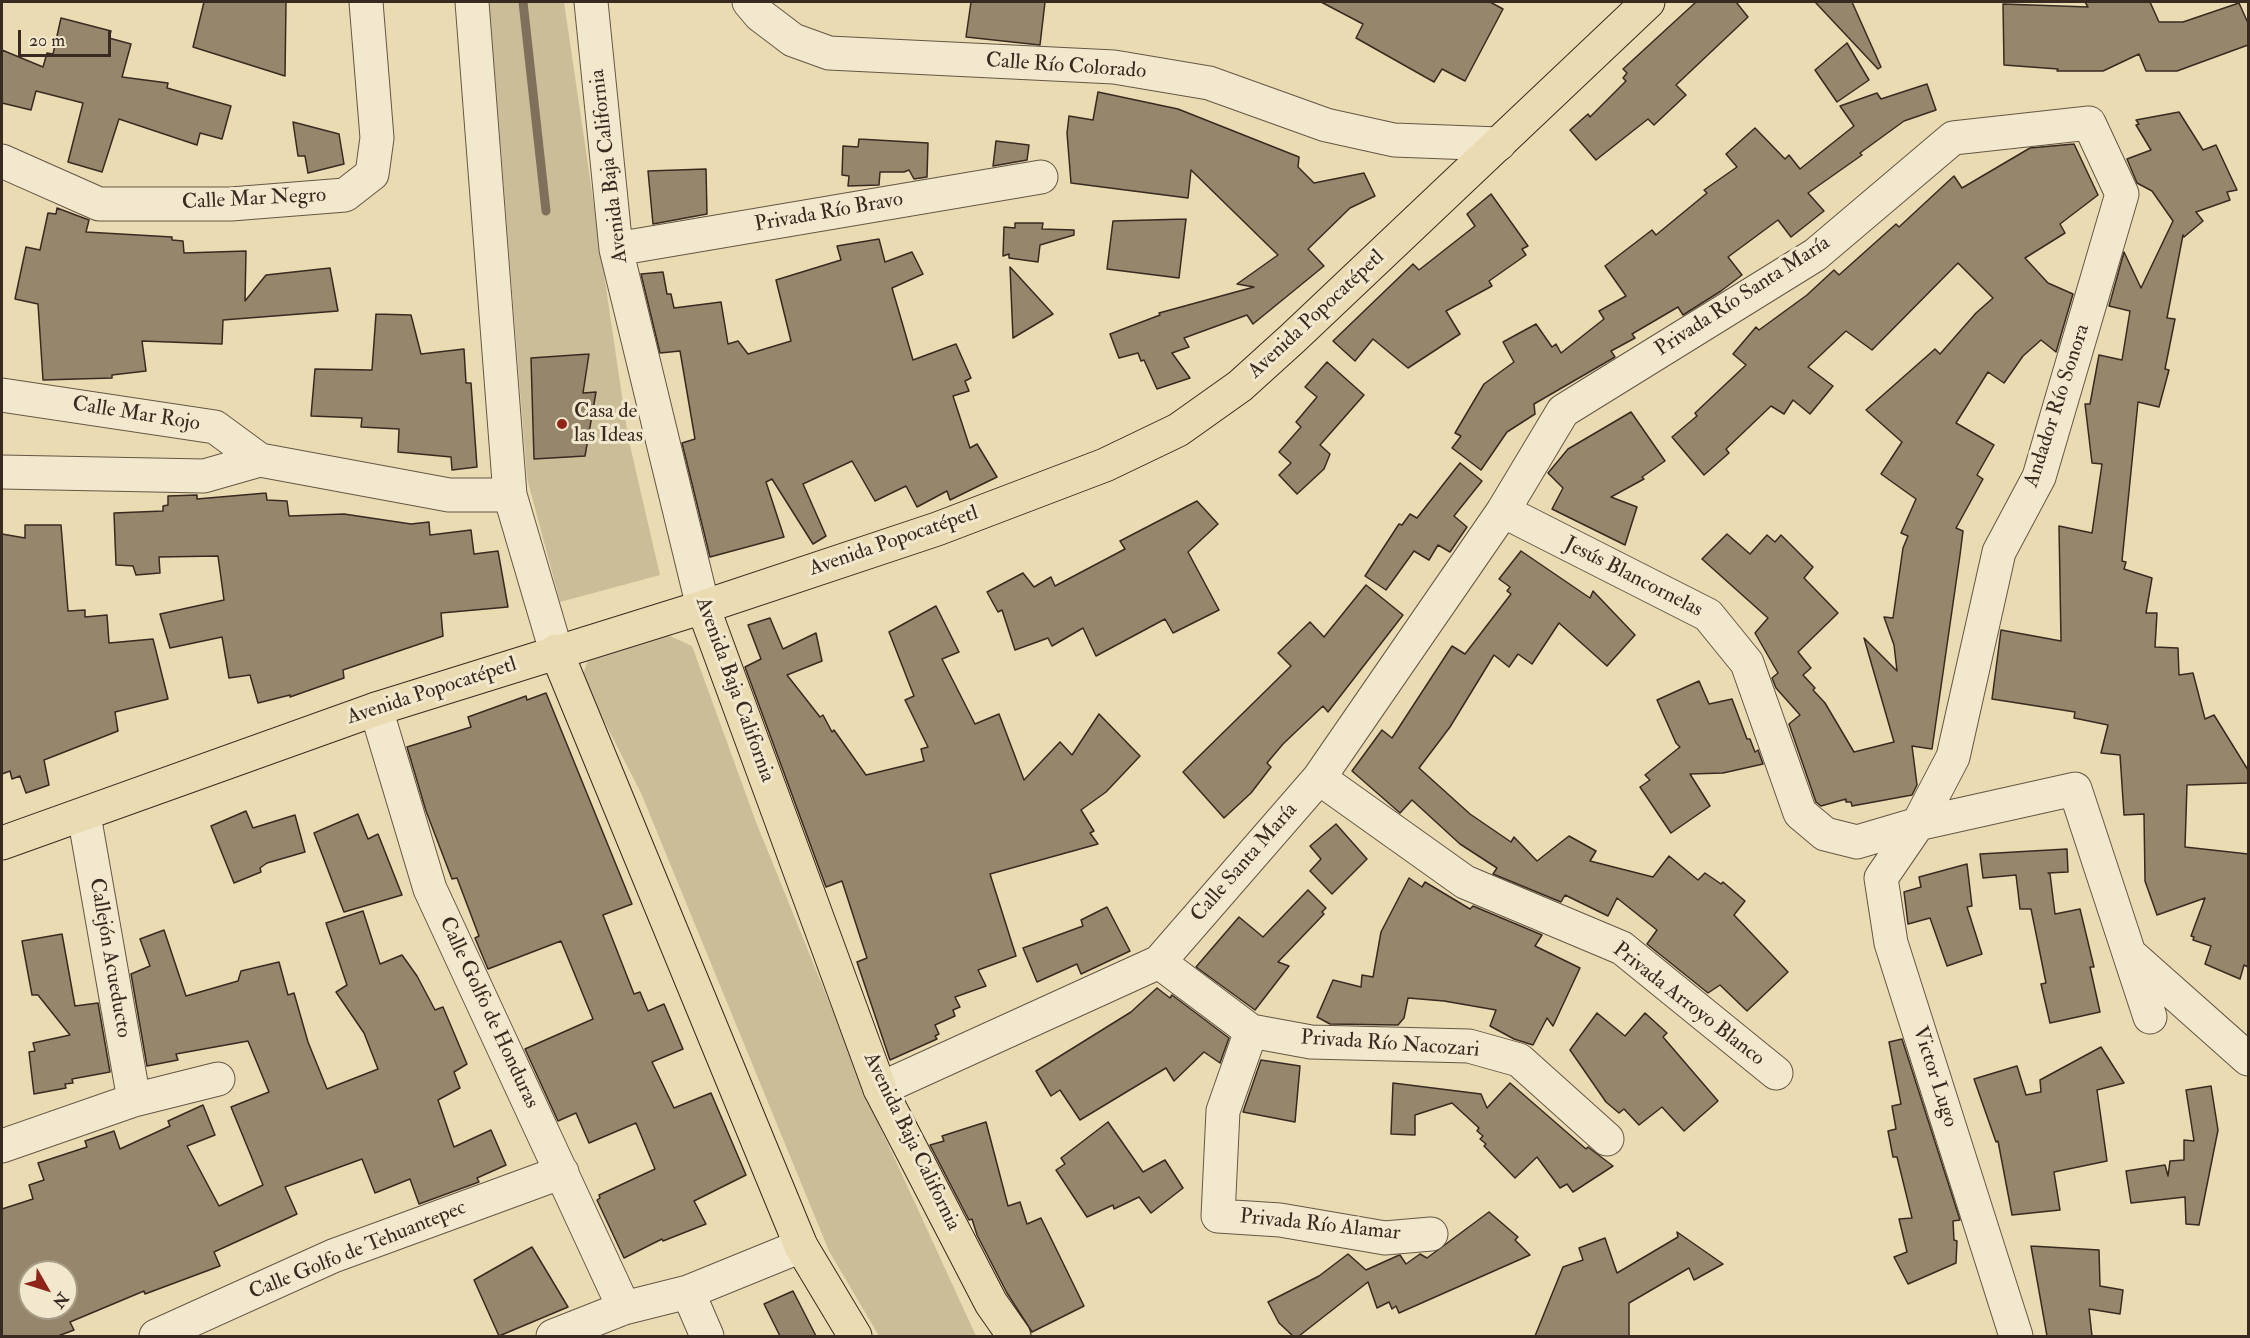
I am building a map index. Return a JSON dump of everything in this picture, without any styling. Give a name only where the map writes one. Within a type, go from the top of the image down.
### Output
[{"type":"main road","name":"Avenida Popocatépetl","points":[[2,843],[376,709],[556,651],[703,608],[937,529],[1105,465],[1178,430],[1240,386],[1648,2]]},
{"type":"main road","name":"Avenida Baja California","points":[[703,608],[880,1089],[991,1303],[1014,1336]]},
{"type":"main road","points":[[556,651],[801,1246],[855,1336]]},
{"type":"street","name":"Calle Mar Negro","points":[[2,161],[99,204],[231,204],[345,195],[372,174],[376,138],[366,2]]},
{"type":"street","points":[[472,2],[510,495],[556,651]]},
{"type":"street","name":"Avenida Baja California","points":[[591,2],[616,249],[703,608]]},
{"type":"street","name":"Calle Río Colorado","points":[[749,2],[760,15],[793,40],[829,53],[1114,67],[1209,83],[1326,125],[1394,140],[1499,144]]},
{"type":"street","name":"Andador Río Sonora","points":[[1918,824],[1953,757],[1999,552],[2039,477],[2122,194],[2089,123]]},
{"type":"street","name":"Privada Río Santa María","points":[[1503,511],[1563,411],[1815,255],[1953,138],[2089,123]]},
{"type":"street","name":"Privada Río Bravo","points":[[616,249],[1041,177]]},
{"type":"street","name":"Calle Mar Rojo","points":[[2,393],[215,427],[260,460],[449,495],[510,495]]},
{"type":"street","name":"Calle Mar Rojo","points":[[2,472],[204,476],[260,460]]},
{"type":"street","name":"Calle Santa María","points":[[880,1089],[1159,962],[1319,778],[1503,511]]},
{"type":"street","name":"Jesús Blancornelas","points":[[1503,511],[1707,615],[1747,663],[1800,813],[1825,834],[1857,842],[1918,824],[2075,789],[2129,954]]},
{"type":"street","name":"Calle Golfo de Honduras","points":[[376,709],[430,889],[624,1308]]},
{"type":"street","name":"Privada Arroyo Blanco","points":[[1319,778],[1465,882],[1622,948],[1776,1073]]},
{"type":"street","name":"Callejón Acueducto","points":[[84,815],[134,1101]]},
{"type":"street","name":"Victor Lugo","points":[[1918,824],[1881,878],[1892,943],[2016,1336]]},
{"type":"street","points":[[2129,954],[2150,1017]]},
{"type":"street","points":[[2129,954],[2248,1059]]},
{"type":"street","points":[[1159,962],[1251,1031]]},
{"type":"street","name":"Privada Río Nacozari","points":[[1251,1031],[1311,1042],[1469,1046],[1519,1060],[1607,1139]]},
{"type":"street","name":"Privada Río Alamar","points":[[1251,1031],[1223,1111],[1218,1216],[1280,1220],[1385,1238],[1431,1234]]},
{"type":"street","points":[[2,1146],[134,1101],[218,1079]]},
{"type":"street","name":"Calle Golfo de Tehuantepec","points":[[156,1336],[333,1256],[562,1172]]},
{"type":"street","points":[[553,1336],[624,1308],[688,1292],[801,1246]]},
{"type":"street","points":[[688,1292],[707,1336]]},
{"type":"shaded area","points":[[489,2],[564,2],[628,437],[660,575],[560,602],[527,478]]},
{"type":"shaded area","points":[[661,632],[692,646],[756,822],[876,1118],[976,1336],[879,1336],[829,1251],[641,793],[582,678],[588,659]]},
{"type":"building","points":[[204,2],[286,2],[285,76],[193,47]]},
{"type":"building","points":[[971,2],[1045,2],[1040,45],[966,37]]},
{"type":"building","points":[[1321,2],[1490,2],[1503,9],[1465,81],[1442,69],[1434,82],[1356,38],[1363,24]]},
{"type":"building","points":[[1696,2],[1736,2],[1748,17],[1676,85],[1686,95],[1654,125],[1648,119],[1596,160],[1570,130],[1588,114],[1590,117],[1626,81],[1623,78],[1627,73],[1623,69]]},
{"type":"building","points":[[1815,2],[1852,2],[1881,67],[1878,69]]},
{"type":"building","points":[[2085,2],[2150,2],[2159,22],[2183,22],[2239,3],[2248,23],[2248,45],[2177,71],[2146,71],[2139,54],[2103,71],[2057,71],[2058,69],[2004,65],[2003,4],[2088,7]]},
{"type":"building","points":[[61,18],[111,31],[109,38],[131,44],[122,77],[168,83],[167,88],[231,106],[222,139],[200,133],[197,145],[119,119],[102,172],[68,162],[83,103],[36,91],[31,110],[2,103],[2,50],[43,67],[47,53],[53,54]]},
{"type":"building","points":[[1847,43],[1869,80],[1837,102],[1815,70]]},
{"type":"building","points":[[1927,84],[1936,110],[1904,121],[1860,153],[1862,155],[1808,193],[1824,211],[1791,237],[1778,220],[1728,257],[1742,275],[1683,315],[1678,307],[1632,334],[1635,338],[1611,351],[1615,357],[1534,404],[1535,414],[1507,432],[1481,470],[1452,448],[1461,436],[1455,433],[1484,384],[1514,362],[1503,342],[1536,324],[1552,347],[1556,344],[1561,353],[1604,319],[1599,311],[1626,296],[1605,266],[1652,230],[1656,235],[1707,193],[1704,190],[1737,167],[1726,154],[1755,128],[1785,159],[1789,155],[1800,169],[1854,126],[1840,106],[1877,93],[1881,99]]},
{"type":"building","points":[[1098,92],[1178,109],[1299,157],[1298,167],[1314,183],[1364,173],[1375,196],[1350,208],[1308,249],[1324,266],[1253,324],[1247,315],[1184,338],[1189,347],[1172,353],[1190,378],[1157,389],[1144,360],[1141,361],[1138,353],[1119,358],[1110,334],[1160,315],[1159,313],[1254,287],[1237,284],[1278,255],[1191,170],[1188,198],[1071,183],[1067,133],[1069,116],[1093,120]]},
{"type":"building","points":[[2179,112],[2203,150],[2216,145],[2237,190],[2227,192],[2230,200],[2196,212],[2203,221],[2184,237],[2183,235],[2167,318],[2175,319],[2165,369],[2169,370],[2159,407],[2138,402],[2122,561],[2126,562],[2124,569],[2152,578],[2146,613],[2157,613],[2155,647],[2178,648],[2179,675],[2193,673],[2205,719],[2214,715],[2248,770],[2248,783],[2187,785],[2185,847],[2248,854],[2248,967],[2244,965],[2240,979],[2205,964],[2211,946],[2193,940],[2194,937],[2191,936],[2205,898],[2157,915],[2145,881],[2144,814],[2124,815],[2120,755],[2101,753],[2108,725],[2074,718],[2075,712],[1992,699],[2001,630],[2061,641],[2059,526],[2092,533],[2102,464],[2092,463],[2085,404],[2090,404],[2099,355],[2122,360],[2130,311],[2109,306],[2124,252],[2141,288],[2173,221],[2152,191],[2137,183],[2127,159],[2151,150],[2136,125],[2139,124],[2136,120]]},
{"type":"building","points":[[293,122],[339,134],[344,164],[308,173],[305,156],[298,156]]},
{"type":"building","points":[[859,139],[928,143],[927,177],[914,179],[909,170],[880,172],[879,185],[848,186],[849,176],[842,175],[843,146],[858,147]]},
{"type":"building","points":[[996,141],[1029,145],[1027,160],[993,166]]},
{"type":"building","points":[[2074,144],[2098,195],[2060,224],[2065,233],[2025,258],[2048,283],[2073,294],[2056,352],[2041,340],[2023,356],[2004,383],[1988,372],[1956,423],[1994,445],[1977,475],[1983,479],[1956,528],[1963,531],[1932,749],[1912,746],[1917,785],[1912,795],[1852,806],[1851,802],[1846,802],[1846,799],[1821,806],[1816,802],[1789,724],[1800,715],[1776,688],[1772,678],[1778,673],[1755,633],[1768,618],[1702,559],[1727,534],[1750,554],[1767,535],[1775,542],[1781,535],[1813,567],[1804,578],[1838,613],[1798,652],[1811,668],[1803,675],[1825,703],[1854,752],[1894,742],[1864,638],[1897,671],[1894,645],[1884,617],[1893,618],[1903,548],[1908,536],[1901,533],[1916,499],[1881,474],[1902,442],[1866,410],[1935,349],[1940,354],[1976,313],[1993,298],[1958,263],[1872,350],[1846,331],[1808,367],[1833,386],[1810,414],[1793,400],[1784,414],[1771,406],[1726,449],[1729,453],[1704,475],[1672,437],[1697,416],[1695,413],[1746,365],[1733,354],[1756,327],[1759,330],[1807,295],[1834,270],[1839,275],[1896,224],[1899,227],[1954,176],[1962,188],[2030,148]]},
{"type":"building","points":[[706,169],[707,214],[653,224],[648,171]]},
{"type":"building","points":[[1491,194],[1528,246],[1522,249],[1526,255],[1489,281],[1492,286],[1446,311],[1460,334],[1408,368],[1373,339],[1355,361],[1333,341],[1413,264],[1419,270],[1475,226],[1467,214]]},
{"type":"building","points":[[57,208],[89,220],[86,232],[172,237],[172,240],[183,241],[184,253],[246,251],[245,301],[266,275],[330,268],[338,311],[223,320],[222,344],[142,341],[146,371],[112,375],[112,378],[43,380],[38,304],[15,299],[26,247],[40,250],[48,213],[56,214]]},
{"type":"building","points":[[1186,219],[1179,278],[1107,269],[1113,221]]},
{"type":"building","points":[[1015,223],[1043,223],[1042,229],[1074,230],[1074,235],[1040,245],[1038,262],[1009,258],[1009,254],[1003,256],[1004,227],[1015,228]]},
{"type":"building","points":[[879,239],[885,262],[912,252],[923,274],[892,288],[913,360],[956,344],[971,378],[965,381],[969,391],[953,396],[970,448],[977,444],[997,477],[950,500],[947,491],[917,507],[906,486],[875,501],[852,461],[803,484],[826,536],[813,544],[772,479],[766,482],[784,537],[710,557],[682,443],[695,439],[680,351],[660,353],[641,274],[663,272],[667,294],[671,294],[674,308],[721,302],[728,344],[738,341],[748,354],[791,341],[776,280],[841,260],[837,246]]},
{"type":"building","points":[[1010,267],[1053,314],[1013,338]]},
{"type":"building","points":[[376,314],[411,315],[421,354],[464,349],[466,383],[471,383],[477,467],[452,470],[451,457],[398,452],[399,429],[361,427],[362,418],[311,416],[315,369],[372,370]]},
{"type":"building","name":"Casa de las Ideas","points":[[589,354],[583,393],[596,392],[585,456],[534,459],[531,358]]},
{"type":"building","points":[[1327,362],[1364,395],[1320,445],[1330,454],[1324,469],[1297,494],[1279,475],[1291,463],[1279,452],[1301,427],[1296,422],[1317,397],[1305,387]]},
{"type":"building","points":[[1631,412],[1665,461],[1642,477],[1644,479],[1611,497],[1637,507],[1625,545],[1552,509],[1563,488],[1548,473],[1568,449]]},
{"type":"building","points":[[1460,463],[1482,481],[1454,516],[1467,527],[1450,552],[1438,545],[1429,560],[1414,551],[1386,590],[1365,576],[1399,524],[1402,525],[1410,514],[1417,518]]},
{"type":"building","points":[[266,493],[267,500],[287,501],[289,516],[344,514],[411,524],[429,522],[430,535],[471,530],[474,554],[498,551],[508,607],[441,613],[443,636],[343,670],[344,678],[290,697],[290,695],[258,703],[250,675],[229,678],[222,637],[170,648],[160,614],[224,600],[218,556],[159,557],[160,573],[136,575],[133,566],[116,565],[114,513],[163,511],[163,506],[168,505],[168,496],[197,495],[197,499]]},
{"type":"building","points":[[1197,501],[1218,524],[1188,552],[1219,610],[1173,633],[1165,619],[1096,656],[1083,628],[1052,646],[1048,638],[1015,650],[1002,610],[998,612],[987,592],[1023,573],[1034,587],[1051,577],[1055,586],[1125,549],[1120,541]]},
{"type":"building","points":[[25,525],[61,525],[68,611],[85,610],[85,617],[107,615],[109,643],[153,639],[168,699],[115,712],[118,731],[44,760],[49,785],[26,793],[20,776],[12,779],[10,771],[2,774],[2,534],[25,538]]},
{"type":"building","points":[[1521,551],[1590,598],[1593,591],[1635,635],[1607,666],[1559,623],[1532,664],[1518,654],[1509,667],[1494,655],[1450,727],[1419,768],[1470,814],[1511,842],[1514,837],[1537,861],[1569,836],[1596,851],[1590,861],[1653,877],[1669,856],[1698,880],[1705,873],[1721,884],[1723,882],[1745,901],[1734,915],[1788,972],[1747,1011],[1720,985],[1708,993],[1647,944],[1657,930],[1617,898],[1608,916],[1565,895],[1561,902],[1493,874],[1497,868],[1460,844],[1412,800],[1400,813],[1352,771],[1382,730],[1392,738],[1452,646],[1465,654],[1511,594],[1507,591],[1510,587],[1499,579]]},
{"type":"building","points":[[1366,585],[1403,615],[1328,712],[1323,706],[1283,744],[1267,763],[1271,767],[1251,793],[1224,818],[1183,772],[1291,666],[1278,653],[1310,622],[1324,637]]},
{"type":"building","points":[[936,606],[959,652],[942,659],[975,724],[999,714],[1024,780],[1060,742],[1072,755],[1099,714],[1140,756],[1106,792],[1081,810],[1094,831],[1090,833],[1098,844],[990,874],[1016,956],[978,970],[986,986],[955,997],[960,1007],[953,1010],[955,1016],[935,1025],[939,1034],[935,1036],[937,1039],[890,1060],[857,962],[867,958],[842,881],[826,887],[745,667],[761,659],[748,625],[770,618],[783,649],[816,633],[822,661],[787,675],[820,717],[823,715],[832,732],[834,730],[866,775],[924,761],[921,749],[928,747],[905,700],[914,696],[889,632]]},
{"type":"building","points":[[1699,681],[1709,704],[1732,699],[1747,739],[1750,739],[1755,752],[1758,750],[1763,764],[1723,773],[1690,774],[1710,806],[1671,833],[1640,787],[1650,780],[1645,775],[1680,747],[1676,743],[1657,700]]},
{"type":"building","points":[[546,693],[632,904],[603,915],[634,994],[640,992],[648,1011],[664,1004],[683,1049],[652,1062],[674,1108],[711,1093],[746,1175],[694,1201],[706,1224],[663,1241],[662,1239],[624,1258],[597,1200],[600,1198],[599,1195],[655,1169],[636,1123],[589,1143],[576,1113],[558,1121],[525,1049],[593,1019],[561,941],[488,969],[475,938],[479,936],[457,878],[452,879],[426,811],[407,747],[471,727],[468,717],[526,696],[527,700]]},
{"type":"building","points":[[246,811],[253,828],[295,815],[305,852],[267,863],[260,868],[261,872],[234,883],[211,826]]},
{"type":"building","points":[[358,814],[368,839],[378,834],[402,895],[344,912],[314,833]]},
{"type":"building","points":[[1336,824],[1367,859],[1332,894],[1310,871],[1321,859],[1310,846]]},
{"type":"building","points":[[2067,849],[2068,872],[2048,873],[2050,874],[2055,914],[2080,909],[2094,967],[2090,967],[2100,1012],[2050,1023],[2041,984],[2046,983],[2031,909],[2020,909],[2016,875],[1983,878],[1980,854]]},
{"type":"building","points":[[1967,864],[1972,906],[1967,907],[1982,954],[1947,966],[1930,918],[1908,924],[1904,892],[1921,887],[1919,877]]},
{"type":"building","points":[[1409,878],[1422,887],[1425,882],[1470,909],[1473,906],[1542,935],[1535,946],[1580,968],[1553,1026],[1547,1018],[1533,1045],[1514,1039],[1490,1026],[1496,1010],[1444,1001],[1408,998],[1404,1018],[1398,1025],[1330,1024],[1317,1017],[1333,980],[1361,987],[1362,975],[1373,977],[1381,932]]},
{"type":"building","points":[[1308,890],[1326,908],[1322,912],[1324,914],[1278,962],[1289,966],[1255,1010],[1196,967],[1239,917],[1263,937]]},
{"type":"building","points":[[1107,907],[1130,951],[1081,974],[1077,964],[1037,982],[1023,948],[1083,926],[1081,920]]},
{"type":"building","points":[[363,911],[380,964],[402,955],[417,976],[435,1010],[443,1007],[467,1064],[454,1072],[460,1088],[438,1100],[454,1147],[491,1130],[506,1165],[477,1178],[479,1182],[419,1204],[410,1179],[375,1193],[362,1159],[285,1187],[297,1214],[214,1252],[220,1266],[145,1294],[144,1291],[78,1319],[78,1260],[18,1260],[18,1320],[75,1320],[70,1322],[74,1330],[58,1336],[2,1336],[2,1209],[33,1199],[29,1185],[44,1180],[38,1163],[87,1147],[85,1141],[114,1131],[120,1149],[170,1126],[168,1121],[203,1105],[215,1135],[187,1146],[219,1206],[263,1185],[231,1107],[269,1092],[248,1041],[176,1054],[178,1060],[147,1066],[131,974],[150,966],[140,939],[164,930],[186,996],[238,981],[241,971],[279,962],[288,995],[294,993],[308,1042],[327,1089],[378,1069],[364,1033],[336,992],[347,985],[326,923]]},
{"type":"building","points":[[62,934],[75,1006],[98,1003],[110,1072],[72,1079],[73,1083],[65,1084],[66,1088],[34,1094],[29,1052],[35,1051],[33,1043],[70,1035],[38,995],[32,995],[22,941]]},
{"type":"building","points":[[1157,988],[1170,998],[1172,995],[1229,1038],[1220,1063],[1204,1052],[1174,1081],[1166,1068],[1080,1120],[1060,1090],[1051,1096],[1036,1071],[1131,1012]]},
{"type":"building","points":[[1597,1013],[1625,1036],[1645,1013],[1667,1033],[1663,1037],[1718,1101],[1684,1131],[1662,1107],[1639,1125],[1624,1109],[1619,1113],[1606,1102],[1570,1050]]},
{"type":"building","points":[[1902,1039],[1960,1220],[1953,1221],[1954,1240],[1957,1241],[1956,1263],[1908,1284],[1894,1257],[1907,1252],[1899,1219],[1912,1218],[1897,1157],[1893,1157],[1888,1131],[1896,1129],[1892,1106],[1901,1104],[1889,1042]]},
{"type":"building","points":[[2101,1047],[2124,1083],[2097,1090],[2107,1161],[2054,1172],[2060,1210],[2012,1215],[1998,1141],[1996,1142],[1974,1079],[2017,1066],[2026,1095],[2041,1092],[2040,1080]]},
{"type":"building","points":[[1261,1060],[1300,1066],[1295,1122],[1243,1112]]},
{"type":"building","points":[[1393,1083],[1481,1094],[1487,1108],[1510,1083],[1586,1149],[1588,1147],[1613,1166],[1573,1192],[1567,1184],[1560,1188],[1537,1157],[1515,1178],[1484,1146],[1486,1144],[1480,1139],[1483,1136],[1477,1131],[1479,1128],[1452,1103],[1415,1115],[1415,1135],[1391,1134]]},
{"type":"building","points":[[2211,1086],[2218,1130],[2199,1225],[2186,1224],[2185,1197],[2131,1203],[2126,1171],[2165,1165],[2168,1176],[2170,1161],[2184,1160],[2184,1140],[2194,1141],[2186,1090]]},
{"type":"building","points":[[986,1122],[1008,1206],[1020,1202],[1027,1224],[1041,1218],[1084,1306],[1032,1332],[1007,1293],[977,1235],[972,1219],[969,1220],[930,1145],[944,1141],[942,1136]]},
{"type":"building","points":[[1108,1122],[1143,1172],[1165,1160],[1183,1188],[1151,1213],[1139,1197],[1114,1209],[1113,1205],[1087,1217],[1056,1170],[1065,1164],[1061,1158]]},
{"type":"building","points":[[1489,1212],[1518,1237],[1515,1240],[1530,1255],[1399,1313],[1396,1306],[1392,1309],[1389,1302],[1377,1308],[1368,1282],[1299,1336],[1293,1336],[1279,1323],[1268,1302],[1319,1276],[1348,1254],[1366,1270],[1400,1255],[1406,1264],[1420,1254],[1427,1258]]},
{"type":"building","points":[[1677,1232],[1723,1264],[1694,1280],[1689,1268],[1629,1303],[1629,1336],[1535,1336],[1563,1267],[1583,1260],[1579,1248],[1605,1238],[1617,1273],[1678,1237]]},
{"type":"building","points":[[2031,1246],[2099,1250],[2100,1286],[2123,1290],[2120,1314],[2089,1309],[2092,1336],[2047,1336]]},
{"type":"building","points":[[532,1247],[568,1307],[499,1336],[474,1280]]},
{"type":"building","points":[[793,1291],[816,1336],[780,1336],[764,1304]]},
{"type":"waterway","points":[[523,2],[546,211]]},
{"type":"place","name":"Casa de las Ideas","points":[[562,424]]}]
